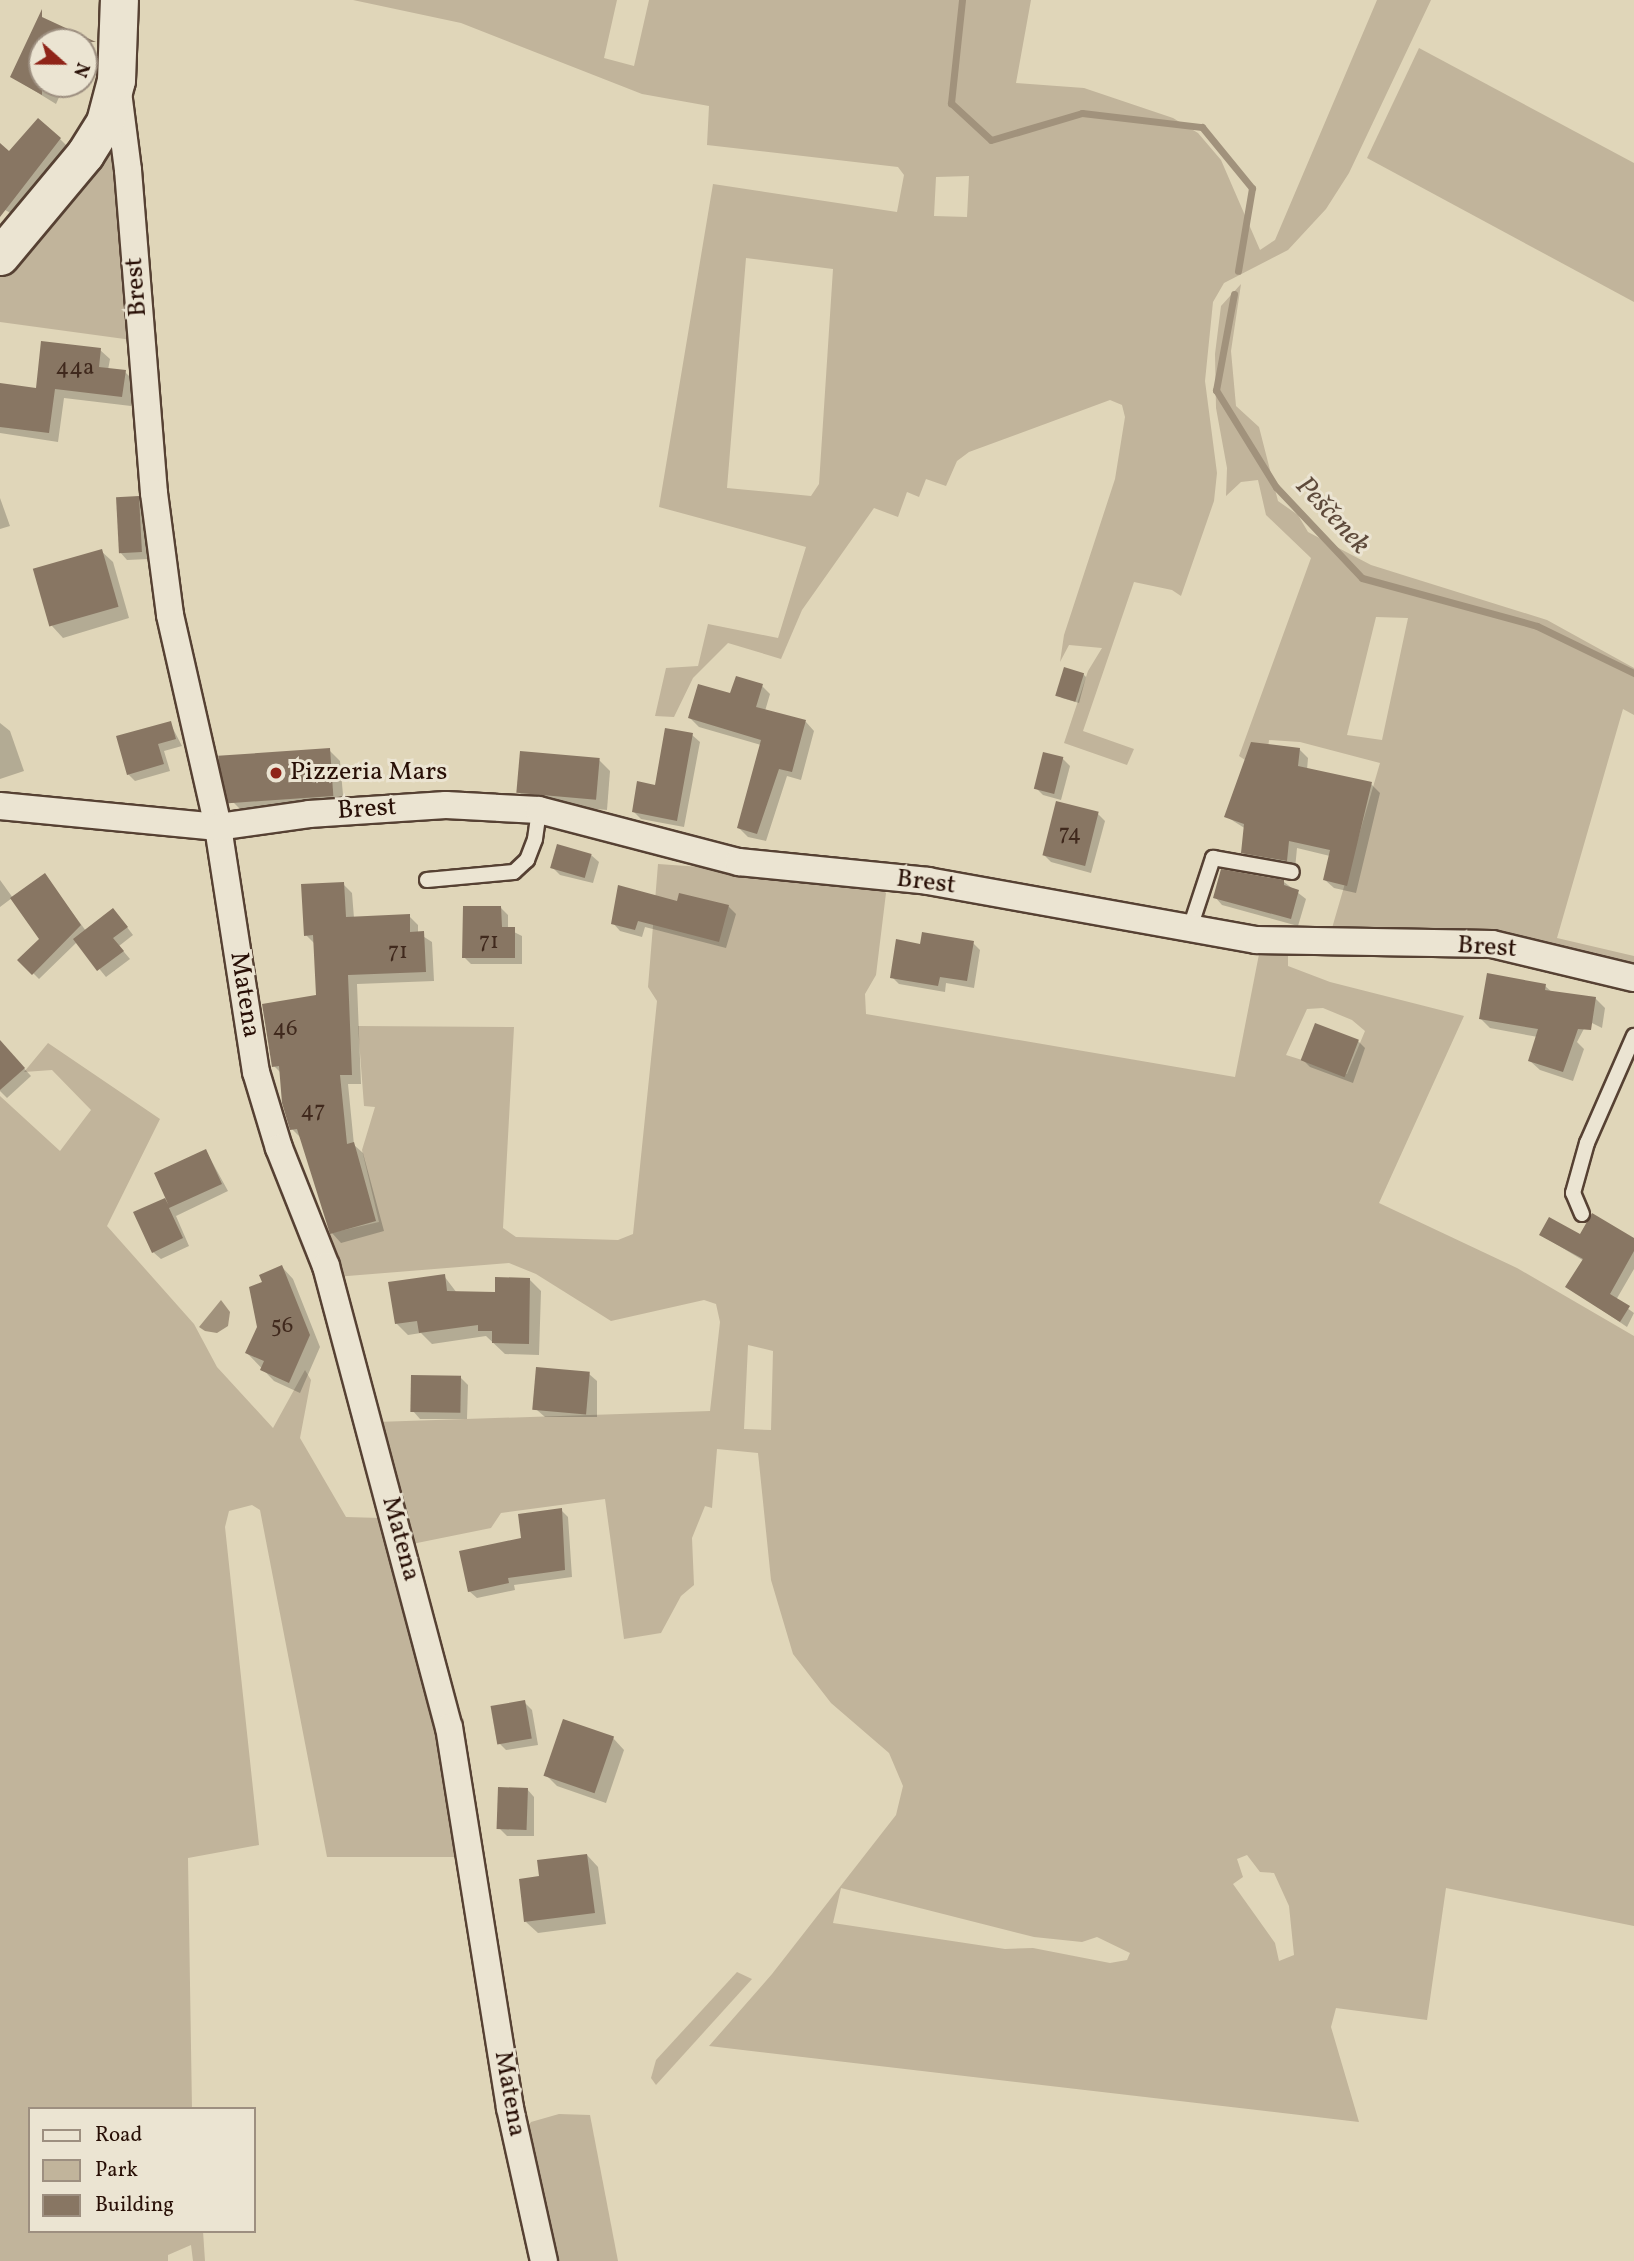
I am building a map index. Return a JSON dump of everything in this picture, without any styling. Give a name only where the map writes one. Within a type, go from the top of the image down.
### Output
[{"type":"street","points":[[0,256],[85,155],[105,122],[116,80],[120,0]]},
{"type":"street","name":"Brest","points":[[116,80],[128,170],[153,480],[170,615],[218,827]]},
{"type":"street","name":"Brest","points":[[0,806],[218,827],[309,814],[446,805],[538,810],[739,862],[928,881],[1255,940],[1492,944],[1634,978]]},
{"type":"street","name":"Matena","points":[[218,827],[256,1072],[279,1148],[326,1266],[449,1727],[510,2108],[544,2261]]},
{"type":"lane","points":[[427,880],[514,872],[527,860],[536,839],[538,810]]},
{"type":"lane","points":[[1190,928],[1213,858],[1292,872]]},
{"type":"lane","points":[[1582,1214],[1573,1193],[1587,1143],[1634,1036]]},
{"type":"green space","points":[[353,0],[617,0],[604,58],[634,66],[649,0],[1031,0],[1016,83],[1084,88],[1173,118],[1198,133],[1221,160],[1260,250],[1275,240],[1377,0],[1431,0],[1349,173],[1326,209],[1288,250],[1224,283],[1213,302],[1205,381],[1217,473],[1214,501],[1181,596],[1172,590],[1134,582],[1083,731],[1134,749],[1127,765],[1064,743],[1088,671],[1102,648],[1069,645],[1060,662],[1064,635],[1115,479],[1125,417],[1122,405],[1110,400],[969,452],[957,461],[946,486],[926,479],[919,497],[907,492],[898,517],[874,508],[802,610],[781,659],[728,643],[693,678],[674,717],[655,716],[666,668],[698,666],[708,624],[778,638],[806,547],[659,507],[713,184],[897,212],[904,175],[898,167],[707,145],[709,106],[642,94],[461,23]],"holes":[[[969,176],[967,217],[934,216],[936,177]],[[746,258],[833,269],[819,484],[811,496],[727,488]]]},
{"type":"green space","points":[[1419,48],[1634,163],[1634,302],[1367,158]]},
{"type":"green space","points":[[100,151],[113,155],[117,165],[132,340],[0,322],[0,271]]},
{"type":"green space","points":[[1241,284],[1231,351],[1236,406],[1259,427],[1278,501],[1298,515],[1308,532],[1371,565],[1547,620],[1634,668],[1634,715],[1623,709],[1557,938],[1634,956],[1634,968],[1330,935],[1380,763],[1300,742],[1269,740],[1265,773],[1239,756],[1311,558],[1266,515],[1258,480],[1241,482],[1226,496],[1227,468],[1216,408],[1215,354],[1221,306]],"holes":[[[1376,617],[1408,618],[1382,740],[1347,735]]]},
{"type":"green space","points":[[715,863],[878,887],[886,893],[876,975],[865,994],[866,1014],[1235,1077],[1261,944],[1288,950],[1288,966],[1330,982],[1464,1016],[1379,1203],[1517,1268],[1634,1336],[1634,1926],[1446,1888],[1427,2020],[1336,2008],[1331,2027],[1359,2122],[709,2046],[772,1974],[896,1815],[903,1786],[889,1753],[831,1703],[793,1654],[771,1580],[758,1453],[717,1449],[712,1508],[705,1506],[692,1538],[694,1585],[681,1596],[661,1633],[624,1639],[605,1499],[501,1513],[491,1528],[412,1544],[376,1422],[710,1411],[720,1322],[716,1304],[704,1300],[611,1321],[536,1274],[509,1263],[335,1277],[322,1235],[379,1222],[362,1150],[375,1107],[364,1106],[358,1026],[514,1027],[503,1228],[516,1237],[618,1240],[633,1234],[657,1001],[648,987],[658,864],[701,867]],"holes":[[[1323,1008],[1352,1020],[1365,1031],[1347,1074],[1286,1055],[1307,1009]],[[748,1345],[773,1351],[771,1430],[744,1429]],[[1247,1855],[1260,1872],[1274,1873],[1289,1906],[1294,1955],[1279,1961],[1275,1943],[1233,1884],[1243,1877],[1237,1859]],[[841,1888],[1034,1937],[1082,1942],[1097,1937],[1130,1953],[1127,1960],[1110,1963],[1033,1948],[1005,1949],[833,1923]]]},
{"type":"green space","points":[[48,1043],[160,1119],[107,1226],[194,1324],[217,1367],[273,1428],[305,1370],[311,1380],[300,1438],[346,1517],[381,1518],[436,1722],[460,1857],[327,1857],[260,1510],[252,1505],[229,1511],[225,1527],[259,1845],[188,1858],[192,2107],[28,2107],[28,2233],[203,2233],[205,2261],[193,2261],[191,2245],[168,2255],[168,2261],[0,2261],[0,1096],[60,1151],[91,1110],[52,1070],[24,1072]]},
{"type":"green space","points":[[737,1972],[752,1979],[656,2085],[651,2078],[656,2060]]},
{"type":"green space","points":[[559,2114],[590,2115],[618,2261],[554,2261],[526,2129],[531,2122]]},
{"type":"shaded area","points":[[221,1300],[230,1312],[228,1326],[217,1333],[205,1331],[199,1327]]},
{"type":"building","points":[[42,9],[42,17],[66,28],[33,28]]},
{"type":"building","points":[[28,39],[28,87],[10,77]]},
{"type":"building","points":[[38,118],[61,138],[0,217],[0,143],[9,151]]},
{"type":"building","points":[[41,341],[101,348],[99,367],[126,370],[122,397],[55,389],[49,433],[0,427],[0,383],[36,388]]},
{"type":"building","points":[[139,496],[142,552],[119,553],[116,497]]},
{"type":"building","points":[[102,549],[119,607],[49,627],[33,569]]},
{"type":"building","points":[[1064,667],[1084,673],[1075,702],[1055,696]]},
{"type":"building","points":[[736,676],[763,684],[756,707],[806,720],[792,772],[779,769],[757,834],[737,828],[761,740],[688,718],[698,684],[730,693]]},
{"type":"building","points":[[171,721],[176,739],[158,744],[164,764],[127,775],[116,736]]},
{"type":"building","points":[[665,728],[693,733],[677,821],[632,812],[637,781],[655,785]]},
{"type":"building","points":[[1251,742],[1300,748],[1298,766],[1372,782],[1347,886],[1323,880],[1330,850],[1289,841],[1287,861],[1241,853],[1244,824],[1224,817]]},
{"type":"building","name":"Pizzeria Mars","points":[[330,748],[333,796],[222,804],[218,756]]},
{"type":"building","points":[[520,751],[600,758],[596,800],[516,793]]},
{"type":"building","points":[[1043,752],[1063,757],[1054,794],[1034,789]]},
{"type":"building","points":[[1056,801],[1099,812],[1085,866],[1042,855]]},
{"type":"building","points":[[557,844],[592,854],[585,878],[550,868]]},
{"type":"building","points":[[1221,869],[1284,880],[1284,885],[1299,890],[1291,919],[1213,898]]},
{"type":"building","points":[[45,873],[81,925],[32,975],[17,960],[39,939],[10,898]]},
{"type":"building","points":[[344,882],[346,917],[410,914],[410,932],[424,931],[426,972],[348,975],[352,1075],[340,1075],[347,1144],[354,1142],[376,1221],[330,1234],[297,1129],[290,1130],[282,1103],[279,1066],[272,1067],[262,1004],[316,995],[313,935],[304,936],[301,884]]},
{"type":"building","points":[[618,885],[677,901],[679,893],[729,905],[719,942],[638,921],[635,930],[611,924]]},
{"type":"building","points":[[463,906],[501,906],[502,927],[515,927],[515,958],[462,958]]},
{"type":"building","points":[[113,908],[128,927],[113,938],[124,951],[97,971],[73,939]]},
{"type":"building","points":[[922,932],[974,941],[967,981],[940,977],[938,986],[890,978],[896,939],[920,944]]},
{"type":"building","points":[[1487,973],[1546,984],[1545,990],[1596,997],[1591,1030],[1578,1029],[1563,1072],[1528,1061],[1538,1029],[1479,1019]]},
{"type":"building","points":[[1315,1023],[1359,1040],[1345,1077],[1301,1060]]},
{"type":"building","points":[[0,1040],[25,1068],[0,1090]]},
{"type":"building","points":[[206,1149],[222,1184],[169,1208],[183,1238],[152,1253],[133,1212],[165,1198],[169,1206],[154,1173]]},
{"type":"building","points":[[1592,1213],[1634,1238],[1634,1251],[1610,1294],[1630,1306],[1620,1322],[1565,1287],[1583,1259],[1539,1235],[1549,1217],[1580,1234]]},
{"type":"building","points":[[282,1265],[310,1335],[289,1383],[260,1370],[264,1361],[245,1353],[257,1327],[249,1287],[262,1282],[259,1275]]},
{"type":"building","points":[[445,1274],[447,1291],[495,1292],[495,1277],[530,1278],[529,1344],[492,1343],[492,1331],[478,1331],[478,1325],[419,1333],[417,1321],[395,1324],[388,1282]]},
{"type":"building","points":[[536,1367],[590,1372],[586,1415],[532,1410]]},
{"type":"building","points":[[411,1375],[461,1376],[460,1413],[410,1412]]},
{"type":"building","points":[[562,1508],[565,1570],[508,1578],[509,1583],[468,1592],[459,1551],[521,1538],[518,1514]]},
{"type":"building","points":[[525,1700],[532,1738],[497,1744],[491,1706]]},
{"type":"building","points":[[563,1719],[614,1737],[595,1793],[543,1776]]},
{"type":"building","points":[[498,1787],[528,1788],[527,1830],[497,1829]]},
{"type":"building","points":[[587,1854],[595,1913],[524,1922],[519,1879],[539,1876],[537,1860]]},
{"type":"waterway","name":"Peščenek","points":[[962,0],[951,103],[991,140],[1082,113],[1202,127],[1252,188],[1238,271]]},
{"type":"waterway","name":"Peščenek","points":[[1234,294],[1216,390],[1276,487],[1362,578],[1537,626],[1634,673]]},
{"type":"place","name":"Pizzeria Mars","points":[[276,773]]}]
